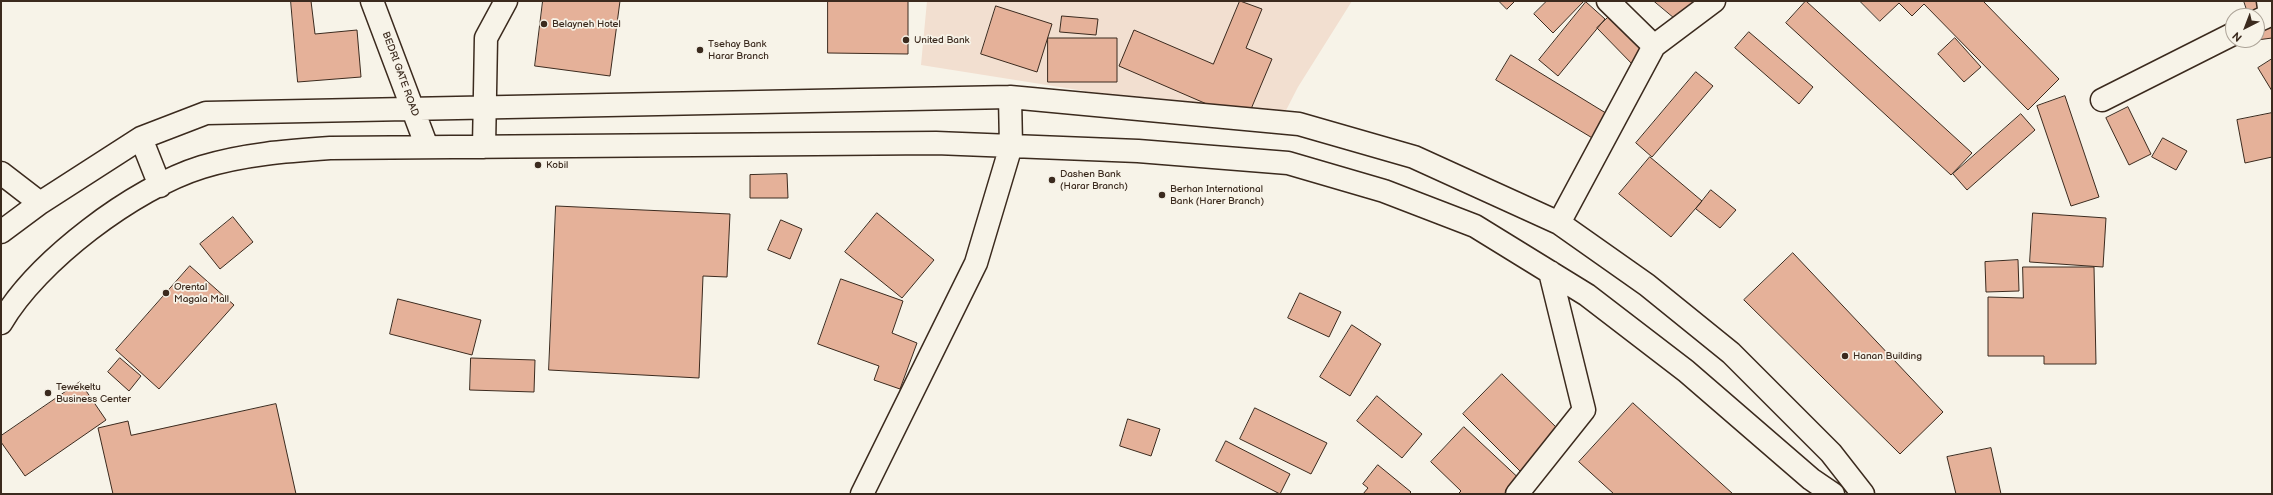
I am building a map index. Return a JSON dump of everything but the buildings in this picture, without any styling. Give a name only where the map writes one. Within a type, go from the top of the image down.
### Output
[{"type":"street","name":"BEDRI GATE ROAD","points":[[372,1],[427,147]]},
{"type":"street","points":[[484,147],[486,108],[486,38],[506,1]]},
{"type":"street","points":[[1608,1],[1654,46]]},
{"type":"street","points":[[1559,223],[1654,46],[1714,1]]},
{"type":"street","points":[[2265,17],[2270,15],[2268,1]]},
{"type":"street","points":[[2102,100],[2225,38]]},
{"type":"street","points":[[862,494],[976,263],[1011,146],[1010,97]]},
{"type":"street","points":[[1,232],[40,203],[141,138],[206,113],[1010,97],[1299,124],[1414,157],[1559,223],[1647,285],[1731,353],[1831,453],[1863,494]]},
{"type":"street","points":[[141,138],[160,186]]},
{"type":"street","points":[[1,322],[9,308],[41,273],[80,237],[129,201],[201,168],[258,154],[331,148],[936,143],[1138,151],[1288,164],[1384,191],[1476,226],[1587,295],[1686,371],[1811,479],[1833,494]]},
{"type":"street","points":[[1,173],[40,203]]},
{"type":"street","points":[[1517,494],[1584,410],[1550,272]]},
{"type":"shaded area","points":[[927,1],[1352,1],[1298,87],[1280,122],[921,65]]},
{"type":"place","name":"Belayneh Hotel","points":[[544,24]]},
{"type":"place","name":"United Bank","points":[[906,40]]},
{"type":"place","name":"Tsehay Bank Harar Branch","points":[[700,50]]},
{"type":"place","name":"Kobil","points":[[538,165]]},
{"type":"place","name":"Dashen Bank (Harar Branch)","points":[[1052,180]]},
{"type":"place","name":"Berhan International Bank (Harer Branch)","points":[[1162,195]]},
{"type":"place","name":"Orental Magala Mall","points":[[166,293]]},
{"type":"place","name":"Hanan Building","points":[[1845,356]]},
{"type":"place","name":"Tewekeltu Business Center","points":[[48,393]]}]
